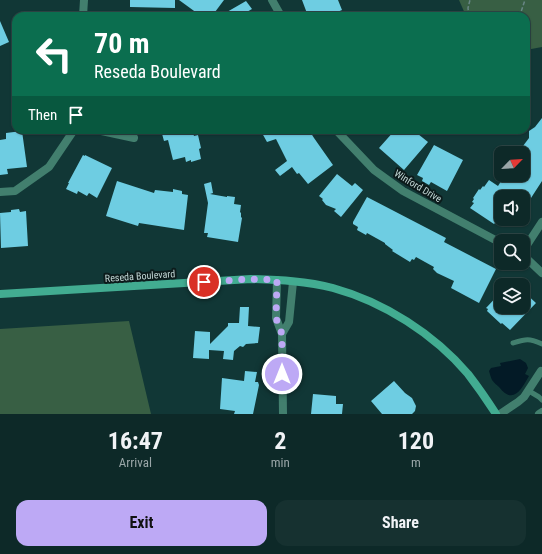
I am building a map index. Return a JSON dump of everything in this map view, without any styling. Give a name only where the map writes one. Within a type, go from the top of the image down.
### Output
[{"type":"main road","name":"Reseda Boulevard","points":[[0,294],[244,279],[277,280],[314,284],[350,294],[391,313],[415,327],[467,373],[496,414]]},
{"type":"street","points":[[84,0],[84,12]]},
{"type":"street","points":[[272,0],[279,12]]},
{"type":"street","points":[[0,192],[15,191],[49,168],[71,134]]},
{"type":"street","points":[[116,134],[134,138]]},
{"type":"street","name":"Winford Drive","points":[[340,134],[374,170],[403,191],[494,239]]},
{"type":"street","points":[[530,240],[542,222]]},
{"type":"street","points":[[530,262],[542,273]]},
{"type":"street","points":[[277,280],[276,318],[282,334],[283,414]]},
{"type":"street","points":[[282,334],[289,322],[293,282]]},
{"type":"street","points":[[500,414],[518,402],[529,391],[541,371]]},
{"type":"street","points":[[538,414],[542,412]]},
{"type":"lane","points":[[513,343],[528,339],[542,344]]},
{"type":"lane","points":[[529,391],[542,400]]},
{"type":"path","points":[[468,12],[470,0]]},
{"type":"path","points":[[521,12],[525,0]]},
{"type":"green space","points":[[459,0],[542,0],[542,47],[530,49],[530,12],[464,12]]},
{"type":"green space","points":[[129,321],[151,414],[0,414],[0,329]]},
{"type":"water","points":[[520,359],[526,363],[528,368],[525,374],[529,376],[516,394],[508,395],[493,381],[489,371],[491,368],[501,366],[500,363]]},
{"type":"building","points":[[130,0],[175,0],[175,8],[130,7]]},
{"type":"building","points":[[179,0],[224,0],[215,12],[196,12]]},
{"type":"building","points":[[302,0],[338,0],[342,10],[337,12],[306,12]]},
{"type":"building","points":[[246,1],[252,9],[247,12],[227,12]]},
{"type":"building","points":[[0,21],[9,42],[0,46]]},
{"type":"building","points":[[542,118],[542,181],[531,198],[530,190],[494,190],[494,224],[470,208],[474,203],[472,202],[474,199],[473,198],[479,189],[480,190],[483,186],[484,187],[489,180],[498,186],[501,182],[530,182],[530,146],[523,146],[529,138],[530,130],[535,127]]},
{"type":"building","points":[[6,133],[22,134],[27,167],[7,169],[8,174],[0,175],[0,140],[6,139]]},
{"type":"building","points":[[162,134],[198,135],[201,148],[199,149],[201,159],[191,162],[191,160],[186,162],[185,157],[173,160],[168,140],[164,141]]},
{"type":"building","points":[[263,134],[312,134],[333,165],[308,184],[292,167],[280,176],[275,170],[287,161],[276,139],[267,142]]},
{"type":"building","points":[[391,134],[418,134],[428,142],[404,170],[379,148]]},
{"type":"building","points":[[434,145],[463,160],[447,191],[431,182],[429,185],[422,181],[423,178],[417,175]]},
{"type":"building","points":[[83,155],[112,168],[97,198],[89,193],[87,196],[78,191],[77,194],[66,189]]},
{"type":"building","points":[[337,174],[352,186],[355,183],[363,190],[341,217],[334,211],[336,209],[326,205],[322,200],[323,199],[319,196]]},
{"type":"building","points":[[117,181],[154,193],[155,190],[173,192],[173,189],[182,191],[182,194],[188,195],[184,230],[139,223],[138,226],[106,216]]},
{"type":"building","points":[[211,182],[213,193],[210,194],[235,197],[234,204],[241,205],[240,212],[242,218],[238,242],[207,237],[208,233],[204,233],[208,203],[204,184]]},
{"type":"building","points":[[367,197],[446,238],[444,242],[496,270],[479,303],[451,288],[454,281],[437,273],[433,269],[434,267],[416,257],[410,262],[392,251],[393,250],[385,243],[367,233],[366,235],[357,230],[358,227],[353,224]]},
{"type":"building","points":[[19,209],[20,212],[26,211],[28,246],[1,248],[0,213],[11,212],[11,210]]},
{"type":"building","points":[[530,297],[536,303],[530,309]]},
{"type":"building","points":[[494,299],[494,314],[525,314],[510,330],[502,323],[501,324],[487,311],[488,309],[486,308]]},
{"type":"building","points":[[240,307],[249,307],[248,326],[260,327],[258,343],[246,344],[243,347],[240,346],[234,351],[233,360],[223,359],[224,351],[209,350],[209,359],[193,358],[195,331],[210,332],[210,344],[228,326],[228,323],[239,323]]},
{"type":"building","points":[[245,371],[257,372],[255,382],[258,382],[259,385],[253,414],[234,414],[235,411],[220,409],[222,378],[244,381]]},
{"type":"building","points":[[394,381],[412,398],[416,406],[415,411],[412,414],[382,414],[371,401]]},
{"type":"building","points":[[313,394],[336,396],[336,404],[343,404],[342,414],[311,414]]},
{"type":"route","points":[[204,282],[251,279],[277,280],[276,318],[282,334],[282,374]]}]
